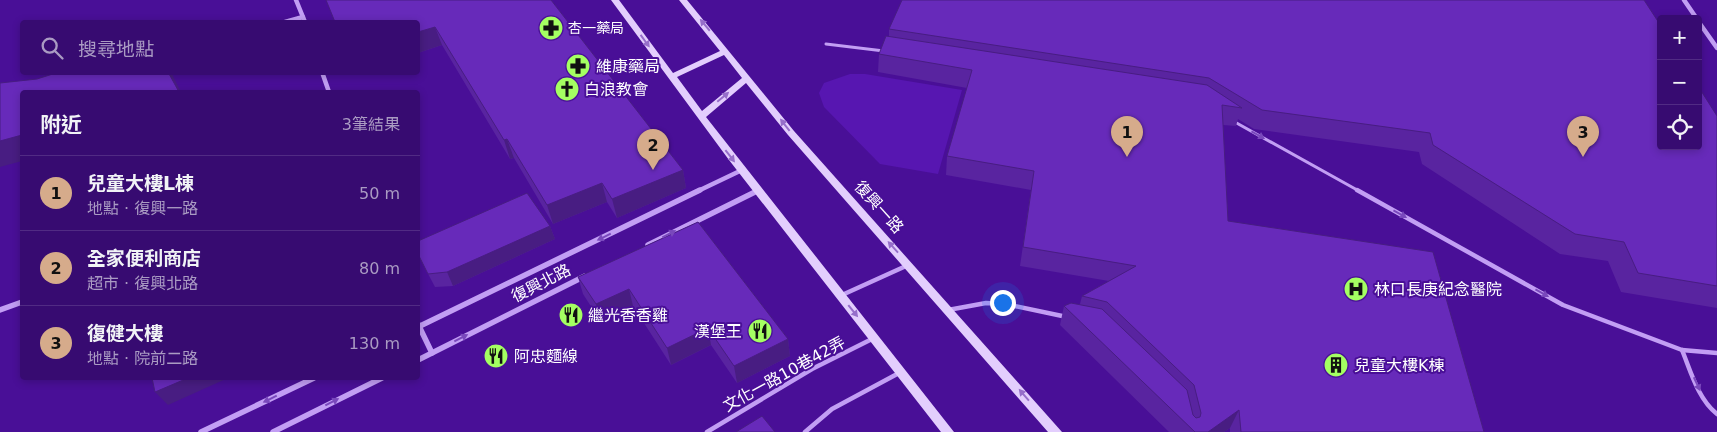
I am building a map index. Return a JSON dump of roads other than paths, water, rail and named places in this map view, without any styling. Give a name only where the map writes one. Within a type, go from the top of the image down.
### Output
[{"type":"main road","points":[[615,0],[757,190],[874,338],[899,373],[948,432]]},
{"type":"main road","name":"復興一路","points":[[683,0],[791,133],[1056,432]]},
{"type":"main road","points":[[672,77],[726,51]]},
{"type":"main road","points":[[701,117],[747,78]]},
{"type":"street","points":[[296,0],[304,20]]},
{"type":"street","points":[[1684,0],[1694,15]]},
{"type":"street","points":[[292,20],[303,17]]},
{"type":"street","points":[[1702,26],[1717,48]]},
{"type":"street","points":[[323,75],[328,90]]},
{"type":"street","name":"復興北路","points":[[420,325],[742,170]]},
{"type":"street","points":[[644,247],[757,190]]},
{"type":"street","name":"復興北路","points":[[420,359],[591,273]]},
{"type":"street","points":[[0,310],[20,303]]},
{"type":"street","points":[[420,330],[432,353]]},
{"type":"street","points":[[201,432],[310,380]]},
{"type":"street","points":[[273,432],[378,380]]},
{"type":"lane","points":[[826,44],[848,45],[892,52]]},
{"type":"lane","points":[[1231,120],[1563,305],[1682,350],[1717,353]]},
{"type":"lane","points":[[841,296],[908,265]]},
{"type":"lane","points":[[948,310],[986,302],[1025,307],[1071,318]]},
{"type":"lane","name":"文化一路10巷42弄","points":[[707,432],[812,369],[874,338]]},
{"type":"lane","points":[[1682,350],[1698,386],[1712,411],[1717,414]]},
{"type":"lane","points":[[805,432],[832,410],[899,373]]},
{"type":"place","name":"杏一藥局","points":[[551,28]]},
{"type":"place","name":"維康藥局","points":[[578,66]]},
{"type":"place","name":"白浪教會","points":[[567,89]]},
{"type":"place","name":"兒童大樓L棟","points":[[1127,157]]},
{"type":"place","name":"復健大樓","points":[[1583,157]]},
{"type":"place","name":"全家便利商店","points":[[653,170]]},
{"type":"place","name":"林口長庚紀念醫院","points":[[1356,289]]},
{"type":"place","name":"繼光香香雞","points":[[571,315]]},
{"type":"place","name":"漢堡王","points":[[760,331]]},
{"type":"place","name":"阿忠麵線","points":[[496,356]]},
{"type":"place","name":"兒童大樓K棟","points":[[1336,365]]}]
